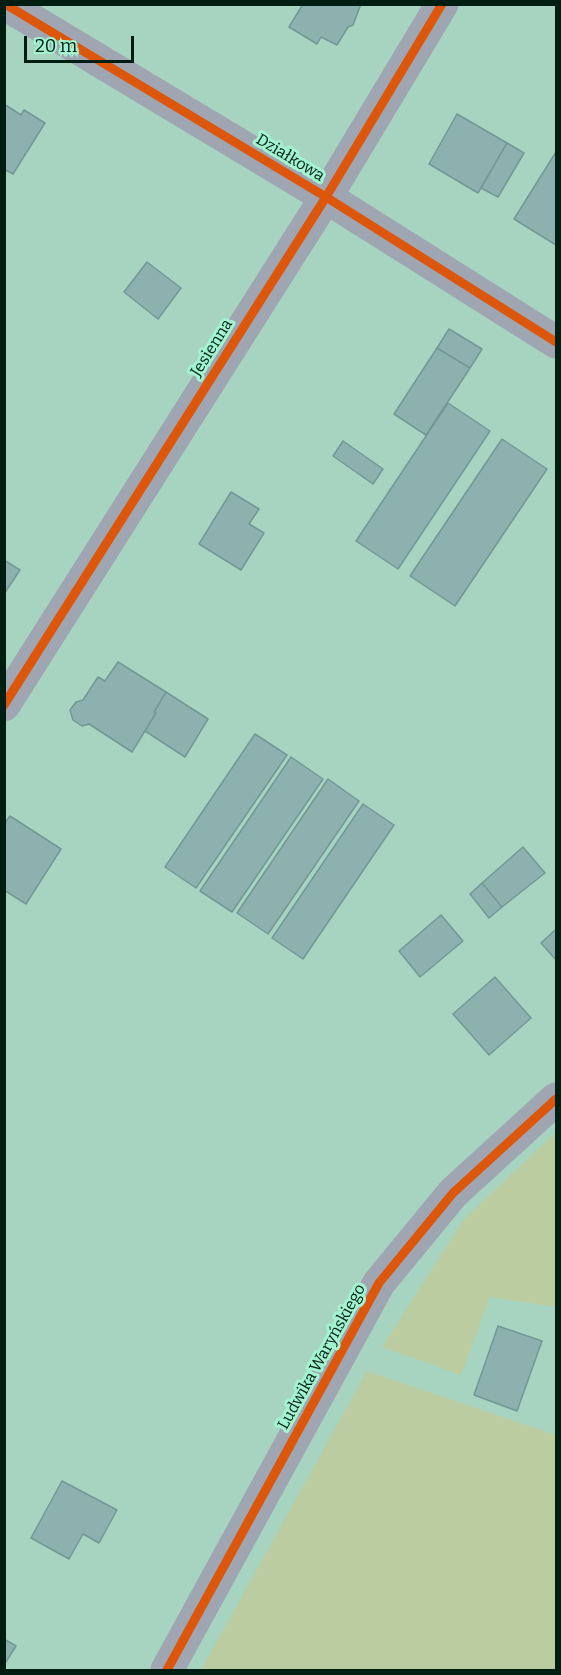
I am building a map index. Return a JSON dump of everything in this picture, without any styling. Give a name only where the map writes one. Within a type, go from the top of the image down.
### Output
[{"type":"street","name":"Działkowa","points":[[5,4],[326,197],[556,342]]},
{"type":"street","name":"Jesienna","points":[[4,705],[326,197],[442,4]]},
{"type":"street","name":"Ludwika Waryńskiego","points":[[167,1671],[379,1283],[453,1193],[556,1099]]},
{"type":"green space","points":[[556,1132],[556,1307],[490,1297],[461,1375],[382,1347],[464,1219]]},
{"type":"green space","points":[[367,1371],[556,1435],[556,1670],[201,1670]]},
{"type":"building","points":[[303,4],[361,4],[353,25],[348,27],[337,45],[321,37],[317,44],[289,27]]},
{"type":"building","points":[[4,104],[21,115],[24,110],[45,123],[13,174],[4,169]]},
{"type":"building","points":[[457,114],[507,143],[478,193],[429,164]]},
{"type":"building","points":[[507,143],[524,153],[498,197],[481,188]]},
{"type":"building","points":[[556,152],[556,245],[514,219]]},
{"type":"building","points":[[147,262],[181,288],[158,319],[124,292]]},
{"type":"building","points":[[449,329],[482,349],[470,368],[437,348]]},
{"type":"building","points":[[437,348],[470,368],[426,435],[394,414]]},
{"type":"building","points":[[448,403],[490,431],[398,569],[356,541]]},
{"type":"building","points":[[502,439],[547,469],[455,606],[410,576]]},
{"type":"building","points":[[343,441],[383,469],[373,484],[333,456]]},
{"type":"building","points":[[231,492],[259,509],[249,524],[264,533],[241,570],[199,544]]},
{"type":"building","points":[[4,560],[20,570],[4,594]]},
{"type":"building","points":[[118,662],[166,692],[132,752],[89,724],[82,726],[73,720],[70,710],[76,702],[83,700],[98,677],[105,681]]},
{"type":"building","points":[[166,692],[208,719],[185,757],[145,731]]},
{"type":"building","points":[[255,734],[287,755],[196,888],[165,867]]},
{"type":"building","points":[[291,757],[323,779],[232,912],[200,891]]},
{"type":"building","points":[[328,779],[359,801],[268,934],[237,913]]},
{"type":"building","points":[[363,804],[394,825],[303,959],[272,938]]},
{"type":"building","points":[[10,816],[61,849],[26,904],[4,890],[4,824]]},
{"type":"building","points":[[523,847],[545,873],[502,907],[482,883]]},
{"type":"building","points":[[482,883],[502,907],[489,918],[470,894]]},
{"type":"building","points":[[441,915],[463,941],[420,977],[399,951]]},
{"type":"building","points":[[556,929],[556,960],[541,943]]},
{"type":"building","points":[[495,977],[531,1018],[489,1055],[453,1014]]},
{"type":"building","points":[[498,1326],[542,1341],[517,1411],[474,1395]]},
{"type":"building","points":[[62,1481],[117,1510],[99,1543],[83,1534],[69,1559],[31,1538]]},
{"type":"building","points":[[4,1639],[16,1646],[4,1665]]},
{"type":"cycle path","points":[[5,4],[326,197],[556,342]]},
{"type":"cycle path","points":[[4,705],[326,197],[442,4]]},
{"type":"cycle path","points":[[167,1670],[379,1283],[453,1193],[556,1099]]}]
